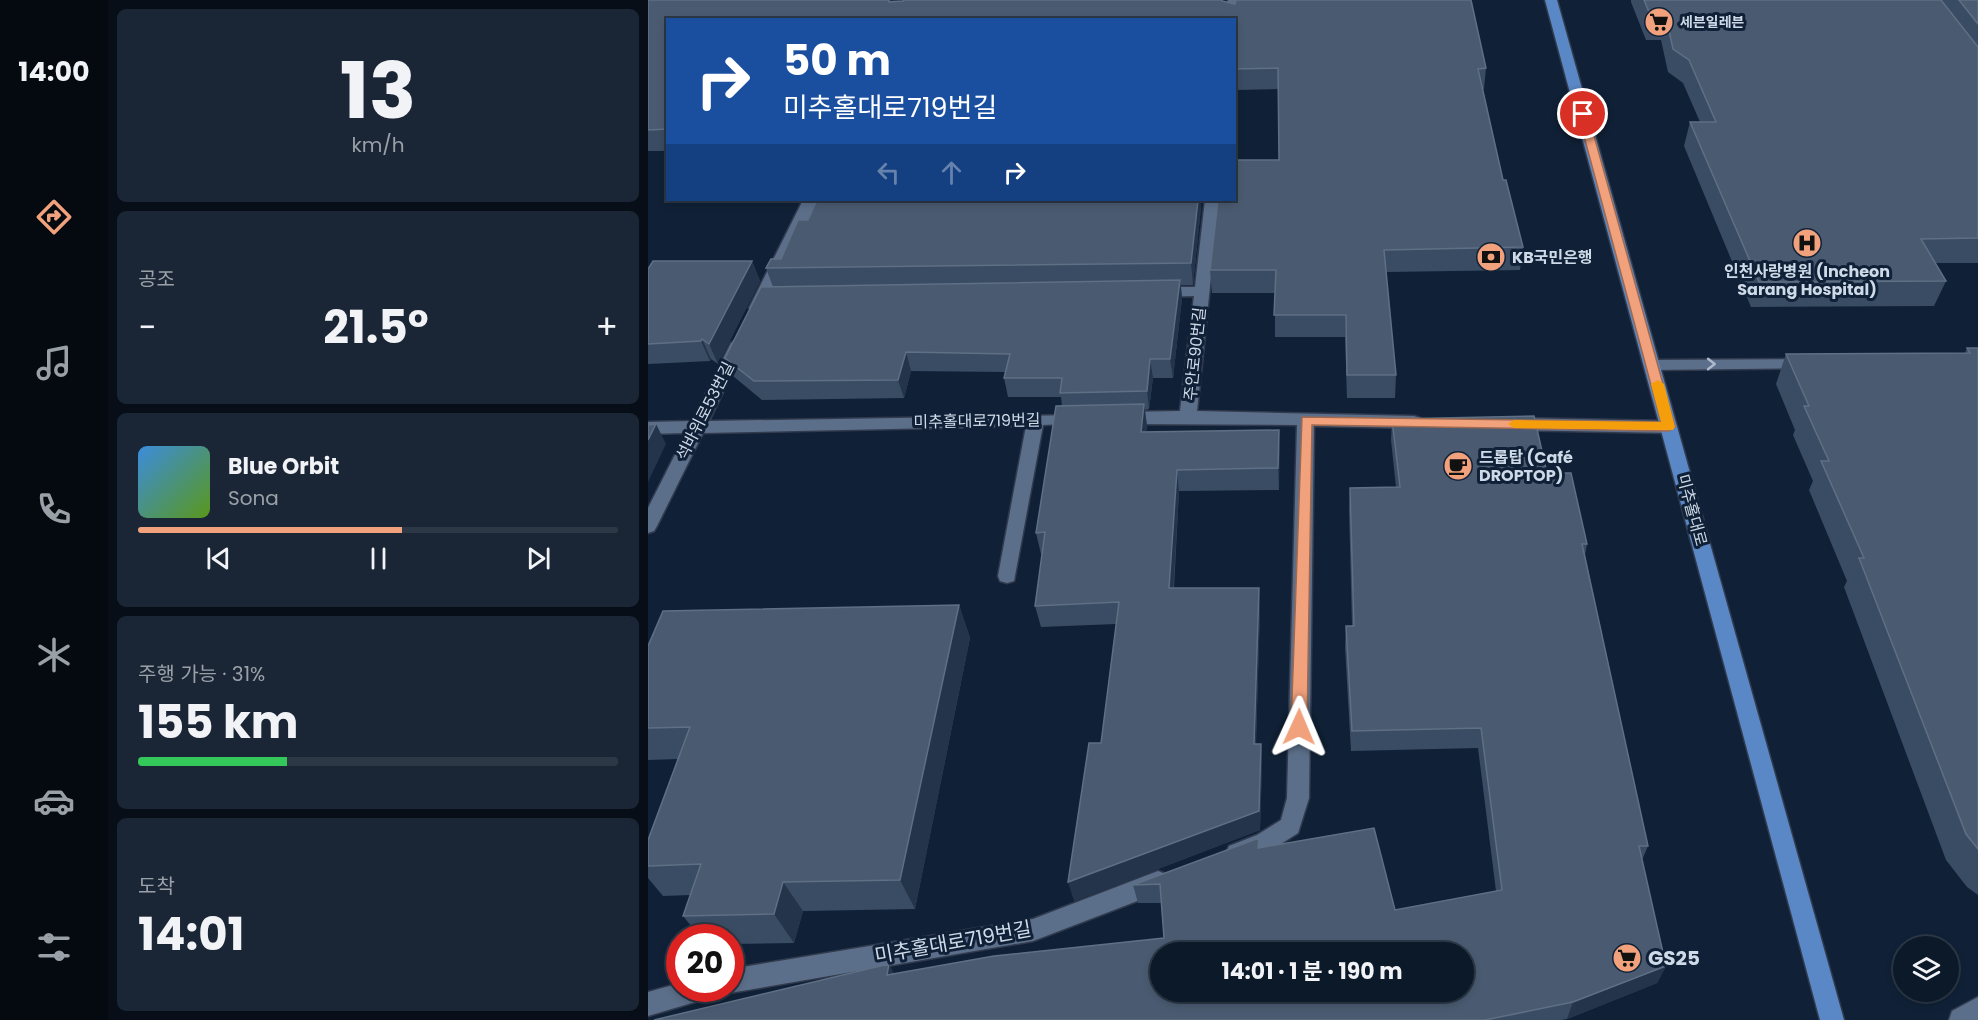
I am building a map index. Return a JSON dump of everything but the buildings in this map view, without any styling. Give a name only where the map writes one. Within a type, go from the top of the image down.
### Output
[{"type":"main road","name":"미추홀대로","points":[[1551,0],[1832,1020]]},
{"type":"street","points":[[1232,18],[1234,0]]},
{"type":"street","name":"석바위로53번길","points":[[648,526],[749,323],[768,298],[810,201]]},
{"type":"street","name":"주안로90번길","points":[[1188,417],[1202,291],[1208,201]]},
{"type":"street","name":"주안로90번길","points":[[1142,292],[1202,291]]},
{"type":"street","points":[[1652,365],[1827,363]]},
{"type":"street","name":"미추홀대로719번길","points":[[648,428],[1188,417],[1435,423]]},
{"type":"street","points":[[1007,576],[1036,420]]},
{"type":"street","points":[[1220,859],[1265,842],[1290,826],[1298,798],[1306,420]]},
{"type":"street","points":[[1493,424],[1669,427]]},
{"type":"street","name":"미추홀대로719번길","points":[[744,979],[1033,930],[1176,876]]},
{"type":"street","points":[[648,1004],[666,999]]},
{"type":"street","points":[[1961,1020],[1978,1009]]},
{"type":"slow traffic","points":[[1514,424],[1669,427],[1658,384]]},
{"type":"place","name":"세븐일레븐","points":[[1659,22]]},
{"type":"place","name":"인천사랑병원 (Incheon Sarang Hospital)","points":[[1807,243]]},
{"type":"place","name":"KB국민은행","points":[[1491,257]]},
{"type":"place","name":"드롭탑 (Café DROPTOP)","points":[[1458,466]]},
{"type":"place","name":"GS25","points":[[1627,958]]},
{"type":"route","points":[[1299,727],[1306,420],[1669,427],[1583,114]]}]
